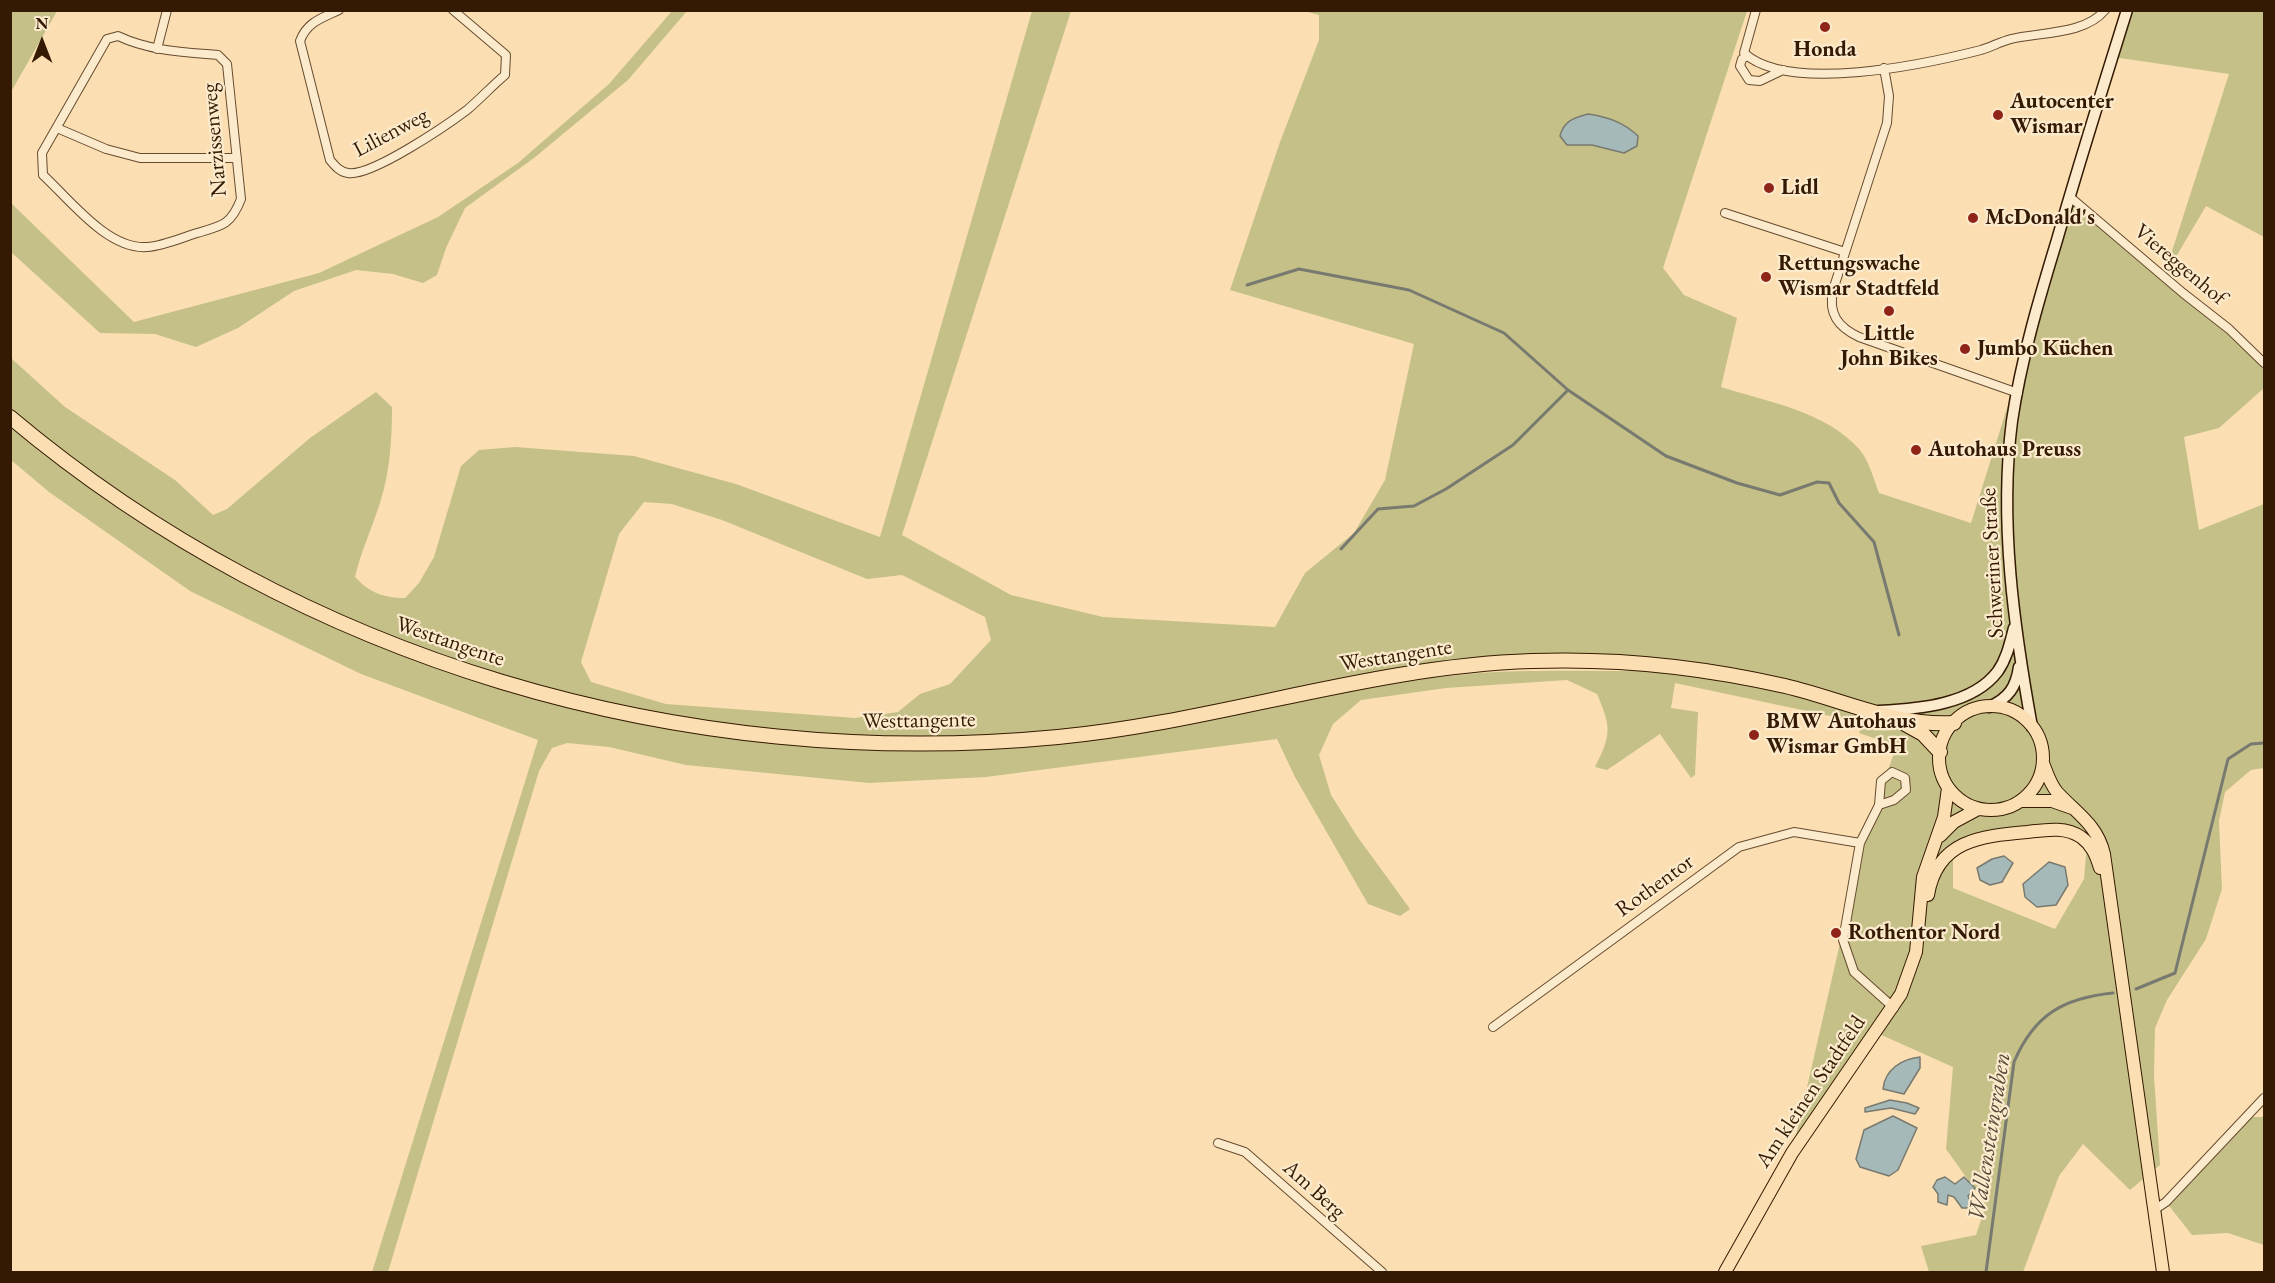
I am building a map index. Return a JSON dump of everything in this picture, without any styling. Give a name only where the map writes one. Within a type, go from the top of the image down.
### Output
[{"type":"highway","name":"Westtangente","points":[[10,417],[88,477],[174,536],[238,573],[324,616],[377,639],[476,675],[574,703],[661,722],[819,741],[894,743],[1059,737],[1151,723],[1394,675],[1509,662],[1566,660],[1626,662],[1731,675],[1801,690],[1892,717],[1927,723],[1954,723]]},
{"type":"highway","name":"Westtangente","points":[[1892,717],[1923,734],[1940,752]]},
{"type":"main road","name":"Schweriner Straße","points":[[2032,727],[2015,621],[2008,518],[2012,421],[2042,291],[2127,10]]},
{"type":"main road","points":[[1874,711],[1919,708],[1957,698],[1987,684],[2004,661],[2015,621]]},
{"type":"main road","name":"Schweriner Straße","points":[[1989,707],[2001,702],[2014,688],[2020,660]]},
{"type":"main road","points":[[1919,930],[1923,877],[1946,810],[1948,788],[1940,764],[1943,740],[1954,723],[1966,713],[1989,707],[2013,712],[2032,727],[2041,744],[2043,763],[2057,792],[2084,816],[2101,842],[2109,884],[2163,1272]]},
{"type":"main road","points":[[2020,801],[2036,785],[2043,763]]},
{"type":"main road","points":[[1948,788],[1957,797],[1978,809]]},
{"type":"main road","points":[[1934,844],[1954,822],[1978,809],[2000,809],[2020,801],[2052,801],[2070,807],[2084,816]]},
{"type":"main road","points":[[1919,930],[1926,916],[1930,885],[1936,868],[1953,850],[1983,837],[2051,829],[2071,832],[2092,848],[2109,884]]},
{"type":"main road","name":"Am kleinen Stadtfeld","points":[[1725,1272],[1792,1153],[1894,1008],[1909,976],[1919,930]]},
{"type":"street","points":[[157,49],[166,10]]},
{"type":"street","name":"Lilienweg","points":[[339,10],[311,23],[300,41],[330,160],[336,168],[346,173],[367,170],[406,150],[467,110],[505,75],[506,55],[453,10]]},
{"type":"street","points":[[1756,10],[1744,53],[1786,70],[1820,76],[1884,68],[1981,50],[2010,39],[2090,23],[2105,10]]},
{"type":"street","name":"Narzissenweg","points":[[118,36],[137,45],[157,49],[218,55],[227,64],[241,199],[235,215],[225,225],[148,248],[129,246],[105,233],[43,175],[42,153],[107,39],[118,36]]},
{"type":"street","points":[[1747,56],[1742,59],[1740,66],[1749,80],[1760,81],[1786,70]]},
{"type":"street","points":[[1884,68],[1889,96],[1887,123],[1845,252],[1831,305],[1835,318],[1843,329],[2018,393]]},
{"type":"street","points":[[57,128],[106,149],[140,158],[177,160],[237,158]]},
{"type":"street","name":"Viereggenhof","points":[[2070,197],[2229,329],[2265,363]]},
{"type":"street","points":[[1725,213],[1845,252]]},
{"type":"street","points":[[1879,805],[1894,800],[1906,790],[1905,778],[1892,772],[1881,781],[1879,805],[1860,843],[1843,930],[1844,946],[1854,972],[1894,1008]]},
{"type":"street","name":"Rothentor","points":[[1493,1027],[1739,847],[1794,832],[1860,843]]},
{"type":"street","points":[[2154,1210],[2166,1202],[2265,1098]]},
{"type":"street","name":"Am Berg","points":[[1218,1143],[1245,1152],[1382,1272]]},
{"type":"shaded area","points":[[10,11],[57,11],[11,92]]},
{"type":"shaded area","points":[[672,11],[687,11],[628,80],[534,158],[465,208],[446,248],[437,275],[423,283],[393,274],[356,270],[294,291],[238,328],[196,347],[155,334],[100,333],[11,252],[11,203],[134,322],[319,273],[438,217],[518,163],[609,84]]},
{"type":"shaded area","points":[[1032,11],[1071,11],[902,535],[1011,595],[1103,617],[1275,627],[1305,573],[1354,533],[1385,480],[1414,344],[1230,290],[1280,142],[1319,40],[1319,15],[1304,11],[1747,11],[1663,268],[1684,295],[1737,318],[1721,387],[1777,403],[1831,426],[1863,454],[1879,493],[1971,523],[2072,200],[2164,276],[2229,74],[2113,57],[2127,11],[2264,11],[2264,237],[2206,206],[2164,277],[2264,363],[2264,388],[2219,428],[2184,437],[2199,530],[2264,504],[2264,768],[2251,770],[2225,792],[2219,821],[2222,889],[2206,939],[2167,1000],[2155,1028],[2154,1076],[2160,1165],[2130,1190],[2083,1144],[2059,1176],[2023,1272],[1929,1272],[1921,1246],[1976,1235],[1986,1205],[1946,1149],[1953,1067],[1877,1033],[1792,1153],[1843,930],[1860,843],[1897,746],[1859,733],[1863,723],[1675,683],[1671,708],[1698,712],[1695,775],[1691,778],[1660,734],[1607,770],[1595,767],[1608,730],[1597,694],[1567,680],[1446,688],[1361,700],[1333,724],[1319,755],[1331,795],[1357,836],[1410,909],[1400,916],[1368,904],[1295,777],[1277,739],[986,777],[869,783],[686,765],[609,747],[567,743],[552,748],[539,771],[388,1272],[372,1272],[538,740],[361,674],[190,591],[49,492],[11,460],[10,425],[97,491],[187,549],[281,601],[379,645],[480,682],[583,711],[688,732],[796,745],[853,749],[939,751],[996,748],[1055,743],[1146,730],[1434,678],[1513,671],[1677,669],[1509,661],[1151,723],[894,743],[661,722],[414,653],[174,536],[11,417],[11,358],[65,407],[175,480],[213,515],[227,509],[310,438],[376,392],[392,407],[390,455],[377,512],[355,577],[372,591],[390,597],[405,598],[419,583],[434,557],[461,466],[479,450],[515,447],[634,456],[736,484],[880,537]],"holes":[[[644,502],[672,504],[722,520],[867,579],[902,575],[985,617],[991,640],[950,684],[920,694],[898,712],[855,718],[666,704],[591,682],[581,662],[619,534]],[[2051,829],[2087,843],[2084,879],[2055,929],[1953,888],[1953,850]]]},
{"type":"shaded area","points":[[1588,114],[1609,119],[1627,127],[1638,136],[1637,146],[1624,153],[1592,145],[1567,145],[1560,136],[1564,127],[1574,119]]},
{"type":"shaded area","points":[[1807,255],[1831,263],[1828,271],[1805,264]]},
{"type":"shaded area","points":[[2004,856],[2013,863],[2002,882],[1990,885],[1980,880],[1977,868],[1992,859]]},
{"type":"shaded area","points":[[2049,862],[2065,867],[2068,885],[2056,905],[2037,907],[2025,897],[2023,884]]},
{"type":"shaded area","points":[[1920,1057],[1920,1068],[1904,1094],[1883,1089],[1887,1076],[1895,1066]]},
{"type":"shaded area","points":[[1890,1100],[1919,1108],[1915,1114],[1891,1108],[1865,1112],[1865,1108]]},
{"type":"shaded area","points":[[1893,1116],[1917,1128],[1898,1170],[1889,1176],[1860,1167],[1856,1159],[1864,1130]]},
{"type":"shaded area","points":[[2246,1117],[2264,1117],[2264,1245],[2228,1233],[2192,1235],[2166,1202]]},
{"type":"shaded area","points":[[1945,1177],[1955,1184],[1964,1177],[1975,1188],[1968,1196],[1973,1208],[1962,1208],[1954,1197],[1948,1195],[1947,1205],[1938,1202],[1938,1194],[1933,1187],[1937,1180]]},
{"type":"waterway","points":[[1247,285],[1299,269],[1409,290],[1504,333],[1568,390],[1666,456],[1737,483],[1780,495],[1817,482],[1829,483],[1839,503],[1874,542],[1899,635]]},
{"type":"waterway","points":[[1341,549],[1378,509],[1414,506],[1446,489],[1513,445],[1568,390]]},
{"type":"waterway","name":"Wallensteingraben","points":[[2136,989],[2175,973],[2228,759],[2251,744],[2264,743]]},
{"type":"waterway","name":"Wallensteingraben","points":[[1986,1272],[2014,1062],[2031,1032],[2052,1012],[2079,999],[2113,993]]},
{"type":"place","name":"Honda","points":[[1825,27]]},
{"type":"place","name":"Autocenter Wismar","points":[[1998,115]]},
{"type":"place","name":"Lidl","points":[[1769,188]]},
{"type":"place","name":"McDonald's","points":[[1973,218]]},
{"type":"place","name":"Rettungswache Wismar Stadtfeld","points":[[1766,277]]},
{"type":"place","name":"Little John Bikes","points":[[1889,311]]},
{"type":"place","name":"Jumbo Küchen","points":[[1965,349]]},
{"type":"place","name":"Autohaus Preuss","points":[[1916,450]]},
{"type":"place","name":"BMW Autohaus Wismar GmbH","points":[[1754,735]]},
{"type":"place","name":"Rothentor Nord","points":[[1836,933]]}]
